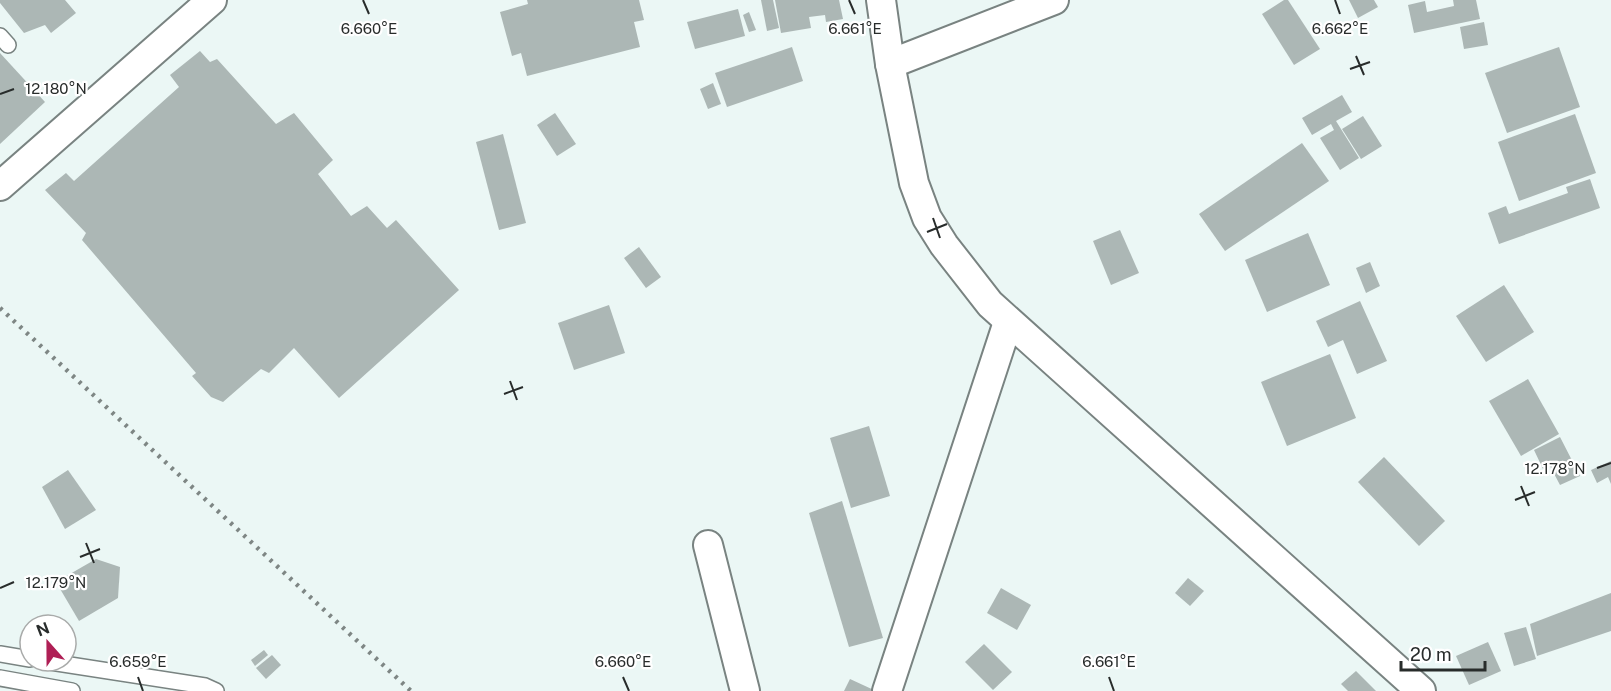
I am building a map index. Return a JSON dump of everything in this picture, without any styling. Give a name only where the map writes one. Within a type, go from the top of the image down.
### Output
[{"type":"street","points":[[0,186],[212,0]]},
{"type":"street","points":[[881,0],[890,64],[914,183],[927,218],[944,245],[990,304],[1421,691]]},
{"type":"street","points":[[890,64],[1054,0]]},
{"type":"street","points":[[887,691],[1008,322]]},
{"type":"street","points":[[708,545],[745,691]]},
{"type":"lane","points":[[0,654],[18,657]]},
{"type":"lane","points":[[78,666],[205,686],[216,691]]},
{"type":"lane","points":[[0,678],[46,689],[72,691]]},
{"type":"building","points":[[0,0],[65,0],[76,13],[51,33],[45,25],[24,33]]},
{"type":"building","points":[[527,0],[639,0],[644,20],[634,22],[640,47],[527,76],[521,53],[512,56],[500,12],[528,4]]},
{"type":"building","points":[[761,0],[773,0],[779,28],[767,31]]},
{"type":"building","points":[[775,0],[839,0],[843,19],[826,22],[825,15],[809,17],[811,28],[781,33]]},
{"type":"building","points":[[1284,0],[1288,0],[1320,49],[1294,65],[1262,14]]},
{"type":"building","points":[[1349,0],[1374,0],[1378,7],[1358,18]]},
{"type":"building","points":[[1453,0],[1476,0],[1480,19],[1414,33],[1408,5],[1425,1],[1427,12],[1454,6]]},
{"type":"building","points":[[738,9],[745,36],[695,49],[687,22]]},
{"type":"building","points":[[749,12],[756,30],[749,32],[743,15]]},
{"type":"building","points":[[1484,22],[1488,45],[1464,49],[1460,27]]},
{"type":"building","points":[[792,47],[803,81],[727,107],[715,73]]},
{"type":"building","points":[[1559,47],[1580,107],[1507,133],[1485,73]]},
{"type":"building","points":[[200,51],[210,62],[217,59],[276,124],[294,113],[333,160],[318,174],[351,216],[367,206],[387,228],[396,220],[459,290],[339,398],[294,348],[269,373],[261,369],[223,402],[211,397],[192,376],[196,373],[82,240],[86,233],[45,190],[66,173],[74,181],[179,87],[170,75]]},
{"type":"building","points":[[0,53],[45,102],[0,144]]},
{"type":"building","points":[[713,83],[721,104],[708,109],[700,89]]},
{"type":"building","points":[[1342,95],[1352,112],[1336,121],[1359,158],[1340,170],[1320,138],[1334,130],[1331,124],[1312,135],[1302,118]]},
{"type":"building","points":[[555,113],[576,144],[557,156],[537,125]]},
{"type":"building","points":[[1575,114],[1596,173],[1519,201],[1498,142]]},
{"type":"building","points":[[1363,116],[1382,146],[1361,159],[1342,129]]},
{"type":"building","points":[[503,134],[526,223],[499,230],[476,142]]},
{"type":"building","points":[[1302,143],[1329,181],[1225,251],[1199,214]]},
{"type":"building","points":[[1590,179],[1600,208],[1499,244],[1488,213],[1506,206],[1509,214],[1568,193],[1566,187]]},
{"type":"building","points":[[1120,230],[1139,273],[1111,285],[1093,241]]},
{"type":"building","points":[[1308,233],[1330,285],[1267,312],[1245,260]]},
{"type":"building","points":[[639,247],[661,277],[646,288],[624,258]]},
{"type":"building","points":[[1370,262],[1380,286],[1366,293],[1356,268]]},
{"type":"building","points":[[1504,285],[1534,332],[1486,362],[1456,316]]},
{"type":"building","points":[[1360,301],[1387,361],[1357,374],[1343,340],[1328,347],[1316,321]]},
{"type":"building","points":[[609,305],[625,353],[574,370],[558,323]]},
{"type":"building","points":[[1330,354],[1356,418],[1287,446],[1261,382]]},
{"type":"building","points":[[1528,379],[1559,434],[1521,456],[1489,401]]},
{"type":"building","points":[[869,426],[890,496],[851,508],[830,438]]},
{"type":"building","points":[[1560,437],[1580,476],[1560,485],[1550,466],[1543,469],[1534,450]]},
{"type":"building","points":[[1384,457],[1445,521],[1419,546],[1358,482]]},
{"type":"building","points":[[1611,461],[1611,484],[1608,477],[1597,483],[1591,470]]},
{"type":"building","points":[[68,470],[96,510],[65,529],[42,487]]},
{"type":"building","points":[[842,501],[883,638],[849,647],[809,513]]},
{"type":"building","points":[[96,559],[120,567],[118,598],[79,621],[78,613],[74,613],[56,582]]},
{"type":"building","points":[[1188,578],[1204,591],[1190,606],[1175,593]]},
{"type":"building","points":[[1001,588],[1031,605],[1017,630],[987,613]]},
{"type":"building","points":[[1611,593],[1611,631],[1537,656],[1530,624]]},
{"type":"building","points":[[1526,627],[1536,659],[1514,666],[1504,633]]},
{"type":"building","points":[[1488,642],[1501,671],[1469,685],[1456,656]]},
{"type":"building","points":[[984,644],[1012,672],[993,690],[965,662]]},
{"type":"building","points":[[264,650],[268,655],[255,666],[251,660]]},
{"type":"building","points":[[272,655],[281,665],[266,679],[256,668]]},
{"type":"building","points":[[1356,671],[1376,691],[1348,691],[1341,684]]},
{"type":"building","points":[[850,679],[876,691],[844,691]]},
{"type":"railway","points":[[0,308],[411,691]]}]
